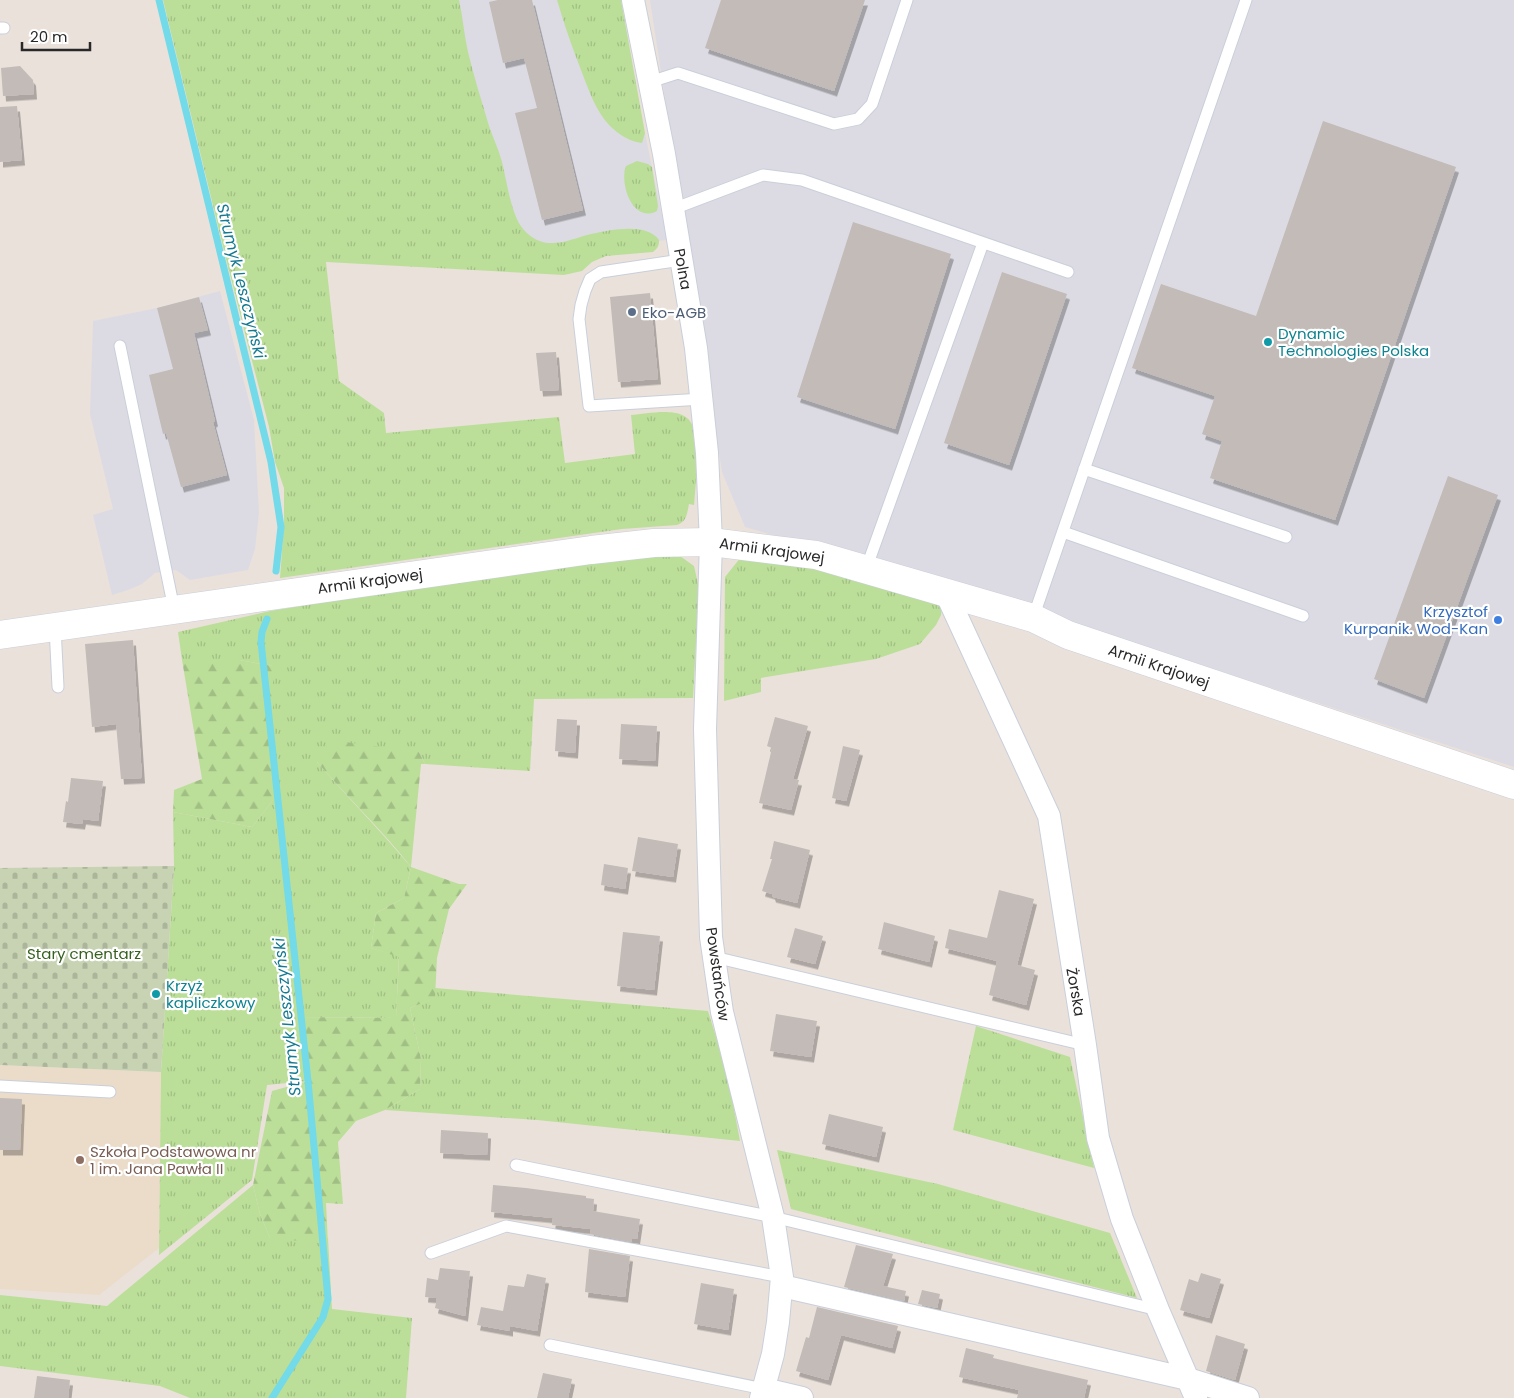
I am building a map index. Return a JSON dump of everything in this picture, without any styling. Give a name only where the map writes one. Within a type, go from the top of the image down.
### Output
[{"type":"street","name":"Polna","points":[[633,0],[673,209],[696,348],[707,453],[711,542]]},
{"type":"street","name":"Armii Krajowej","points":[[0,635],[591,550],[654,543],[711,542],[816,555],[945,591],[1033,618],[1068,635],[1514,785]]},
{"type":"street","name":"Powstańców","points":[[711,542],[705,729],[711,937],[722,1012],[773,1217],[782,1282],[772,1354],[763,1393]]},
{"type":"street","name":"Żorska","points":[[945,591],[1049,816],[1086,1045],[1098,1138],[1122,1219],[1192,1389]]},
{"type":"street","points":[[782,1282],[1192,1389],[1248,1398]]},
{"type":"street","points":[[763,1393],[802,1398]]},
{"type":"lane","points":[[650,82],[678,73],[834,124],[858,119],[872,104],[908,0]]},
{"type":"lane","points":[[1033,618],[1246,0]]},
{"type":"lane","points":[[673,209],[763,175],[802,180],[1068,272]]},
{"type":"lane","points":[[866,569],[984,243]]},
{"type":"lane","points":[[681,260],[600,272],[590,279],[580,305],[589,406],[702,399]]},
{"type":"lane","points":[[120,346],[174,609]]},
{"type":"lane","points":[[1084,469],[1286,537]]},
{"type":"lane","points":[[1063,532],[1304,616]]},
{"type":"lane","points":[[54,627],[58,687]]},
{"type":"lane","points":[[714,957],[1086,1045]]},
{"type":"lane","points":[[0,1086],[110,1092]]},
{"type":"lane","points":[[516,1166],[773,1217],[1158,1310]]},
{"type":"lane","points":[[431,1253],[506,1226],[782,1282]]},
{"type":"lane","points":[[550,1345],[763,1393]]},
{"type":"shaded area","points":[[448,0],[563,0],[605,114],[645,133],[667,240],[518,257]]},
{"type":"shaded area","points":[[650,0],[1514,0],[1514,767],[1052,616],[745,527],[722,472]]},
{"type":"shaded area","points":[[220,291],[254,420],[259,513],[255,549],[248,570],[190,580],[176,570],[155,573],[142,584],[112,595],[93,515],[113,509],[90,414],[93,321],[157,308]]},
{"type":"shaded area","name":"Szkoła Podstawowa nr 1 im. Jana Pawła II","points":[[0,1065],[161,1072],[159,1248],[99,1295],[0,1289]]},
{"type":"green space","points":[[163,0],[459,0],[475,80],[501,158],[513,207],[524,230],[540,241],[556,243],[608,231],[637,229],[653,234],[659,240],[658,245],[653,252],[606,256],[592,262],[582,271],[564,275],[326,262],[339,381],[384,413],[386,433],[559,417],[565,463],[635,454],[631,415],[666,412],[683,415],[693,427],[697,469],[694,505],[689,504],[683,522],[677,525],[622,529],[280,578],[284,523],[284,488],[275,462],[269,427]]},
{"type":"green space","points":[[557,0],[621,0],[645,133],[642,143],[633,141],[620,134],[609,125],[600,113],[589,91]]},
{"type":"green space","points":[[637,161],[652,167],[658,206],[657,211],[648,214],[641,212],[635,207],[626,192],[624,174],[626,166]]},
{"type":"green space","points":[[624,553],[680,556],[694,566],[699,588],[693,698],[534,699],[530,771],[425,764],[419,752],[317,762],[411,867],[404,898],[376,913],[371,948],[399,956],[396,1018],[298,1017],[308,1081],[267,1085],[252,1180],[159,1255],[161,1072],[174,866],[173,812],[252,827],[273,800],[272,666],[239,660],[182,660],[178,632],[270,611]]},
{"type":"green space","points":[[741,557],[840,570],[942,604],[941,615],[936,625],[920,644],[876,659],[761,678],[761,692],[724,701],[725,577]]},
{"type":"green space","points":[[182,660],[239,660],[273,666],[273,800],[252,827],[173,812],[174,790],[202,779]]},
{"type":"green space","points":[[330,740],[419,752],[425,764],[421,764],[411,867],[317,762]]},
{"type":"green space","name":"Stary cmentarz","points":[[174,866],[161,1072],[0,1065],[0,868]]},
{"type":"green space","points":[[411,867],[459,884],[467,884],[449,909],[437,958],[435,998],[410,1008],[421,1059],[420,1089],[385,1110],[356,1121],[338,1142],[343,1204],[326,1203],[328,1244],[270,1238],[260,1214],[253,1185],[272,1091],[308,1081],[298,1017],[396,1018],[399,957],[371,948],[376,913],[404,898]]},
{"type":"green space","points":[[435,988],[708,1011],[727,1072],[740,1141],[537,1120],[385,1110],[420,1089],[421,1059],[410,1008],[434,998]]},
{"type":"green space","points":[[976,1026],[1070,1057],[1094,1168],[953,1130]]},
{"type":"green space","points":[[777,1150],[938,1184],[1110,1233],[1137,1298],[791,1209]]},
{"type":"green space","points":[[253,1185],[260,1214],[270,1238],[328,1238],[332,1309],[412,1318],[406,1398],[190,1398],[160,1386],[0,1366],[0,1295],[107,1306]]},
{"type":"building","points":[[498,0],[532,0],[583,210],[542,220],[515,113],[537,108],[524,58],[503,63],[489,2]]},
{"type":"building","points":[[721,0],[865,0],[834,91],[705,48]]},
{"type":"building","points":[[20,66],[33,80],[34,94],[3,96],[1,68]]},
{"type":"building","points":[[17,106],[22,160],[0,162],[0,107]]},
{"type":"building","name":"Dynamic Technologies Polska","points":[[1323,121],[1456,167],[1335,520],[1210,478],[1222,441],[1202,434],[1215,396],[1132,368],[1161,284],[1256,316]]},
{"type":"building","points":[[853,222],[951,254],[895,429],[797,397]]},
{"type":"building","points":[[1002,272],[1067,294],[1009,465],[944,443]]},
{"type":"building","points":[[650,293],[658,379],[618,382],[610,297]]},
{"type":"building","points":[[199,297],[208,330],[194,333],[215,421],[213,422],[227,475],[181,487],[166,433],[163,434],[149,375],[173,369],[157,308]]},
{"type":"building","points":[[556,352],[559,390],[540,391],[536,353]]},
{"type":"building","points":[[1448,476],[1498,495],[1424,698],[1374,679]]},
{"type":"building","points":[[133,640],[142,778],[121,779],[116,724],[92,727],[85,644]]},
{"type":"building","points":[[775,717],[808,726],[793,779],[799,780],[791,810],[759,803],[772,748],[767,746]]},
{"type":"building","points":[[557,719],[577,720],[575,753],[555,751]]},
{"type":"building","points":[[621,724],[657,726],[655,761],[619,759]]},
{"type":"building","points":[[843,746],[860,750],[846,801],[832,798]]},
{"type":"building","points":[[71,778],[103,781],[98,821],[83,819],[82,824],[63,822]]},
{"type":"building","points":[[638,837],[678,844],[673,877],[632,871]]},
{"type":"building","points":[[774,841],[810,850],[797,903],[773,897],[772,894],[762,891],[772,859],[770,859]]},
{"type":"building","points":[[604,864],[628,868],[625,889],[601,885]]},
{"type":"building","points":[[999,890],[1034,899],[1017,965],[1035,970],[1026,1005],[989,995],[997,961],[945,948],[949,929],[987,938]]},
{"type":"building","points":[[884,922],[935,936],[929,962],[878,949]]},
{"type":"building","points":[[795,928],[823,936],[815,964],[787,957]]},
{"type":"building","points":[[623,932],[660,936],[654,990],[617,986]]},
{"type":"building","points":[[776,1014],[817,1021],[811,1057],[770,1051]]},
{"type":"building","points":[[0,1098],[22,1099],[20,1150],[0,1150]]},
{"type":"building","points":[[829,1114],[883,1127],[876,1157],[822,1144]]},
{"type":"building","points":[[441,1130],[488,1133],[487,1155],[440,1153]]},
{"type":"building","points":[[493,1185],[586,1196],[586,1198],[594,1199],[593,1211],[640,1219],[637,1239],[632,1238],[631,1242],[590,1234],[591,1229],[552,1225],[553,1218],[491,1212]]},
{"type":"building","points":[[856,1245],[893,1254],[883,1286],[906,1291],[904,1301],[844,1287]]},
{"type":"building","points":[[589,1249],[630,1256],[625,1297],[585,1292]]},
{"type":"building","points":[[440,1268],[470,1271],[465,1316],[435,1308],[437,1298],[425,1297],[427,1278],[438,1280]]},
{"type":"building","points":[[1201,1273],[1221,1279],[1209,1318],[1180,1310],[1189,1279],[1198,1282]]},
{"type":"building","points":[[527,1274],[546,1278],[537,1331],[510,1326],[510,1331],[477,1325],[481,1307],[503,1311],[508,1285],[524,1287]]},
{"type":"building","points":[[701,1283],[734,1289],[728,1330],[694,1324]]},
{"type":"building","points":[[922,1290],[940,1294],[937,1308],[918,1304]]},
{"type":"building","points":[[817,1307],[898,1326],[892,1348],[841,1335],[828,1380],[796,1371],[806,1337],[809,1338]]},
{"type":"building","points":[[1216,1335],[1245,1344],[1235,1380],[1206,1371]]},
{"type":"building","points":[[966,1348],[994,1355],[993,1358],[1088,1380],[1084,1398],[1017,1398],[1019,1390],[959,1377]]},
{"type":"building","points":[[543,1373],[572,1379],[568,1398],[537,1398]]},
{"type":"building","points":[[37,1376],[70,1380],[68,1398],[34,1398]]},
{"type":"waterway","name":"Strumyk Leszczyński","points":[[159,0],[271,462],[281,527],[276,571]]},
{"type":"waterway","name":"Strumyk Leszczyński","points":[[267,619],[262,632],[261,642],[308,1081],[328,1299],[323,1317],[272,1398]]},
{"type":"place","name":"Eko-AGB","points":[[632,312]]},
{"type":"place","name":"Dynamic Technologies Polska","points":[[1268,342]]},
{"type":"place","name":"Krzysztof Kurpanik. Wod-Kan","points":[[1498,620]]},
{"type":"place","name":"Krzyż kapliczkowy","points":[[156,994]]},
{"type":"place","name":"Szkoła Podstawowa nr 1 im. Jana Pawła II","points":[[80,1160]]}]
